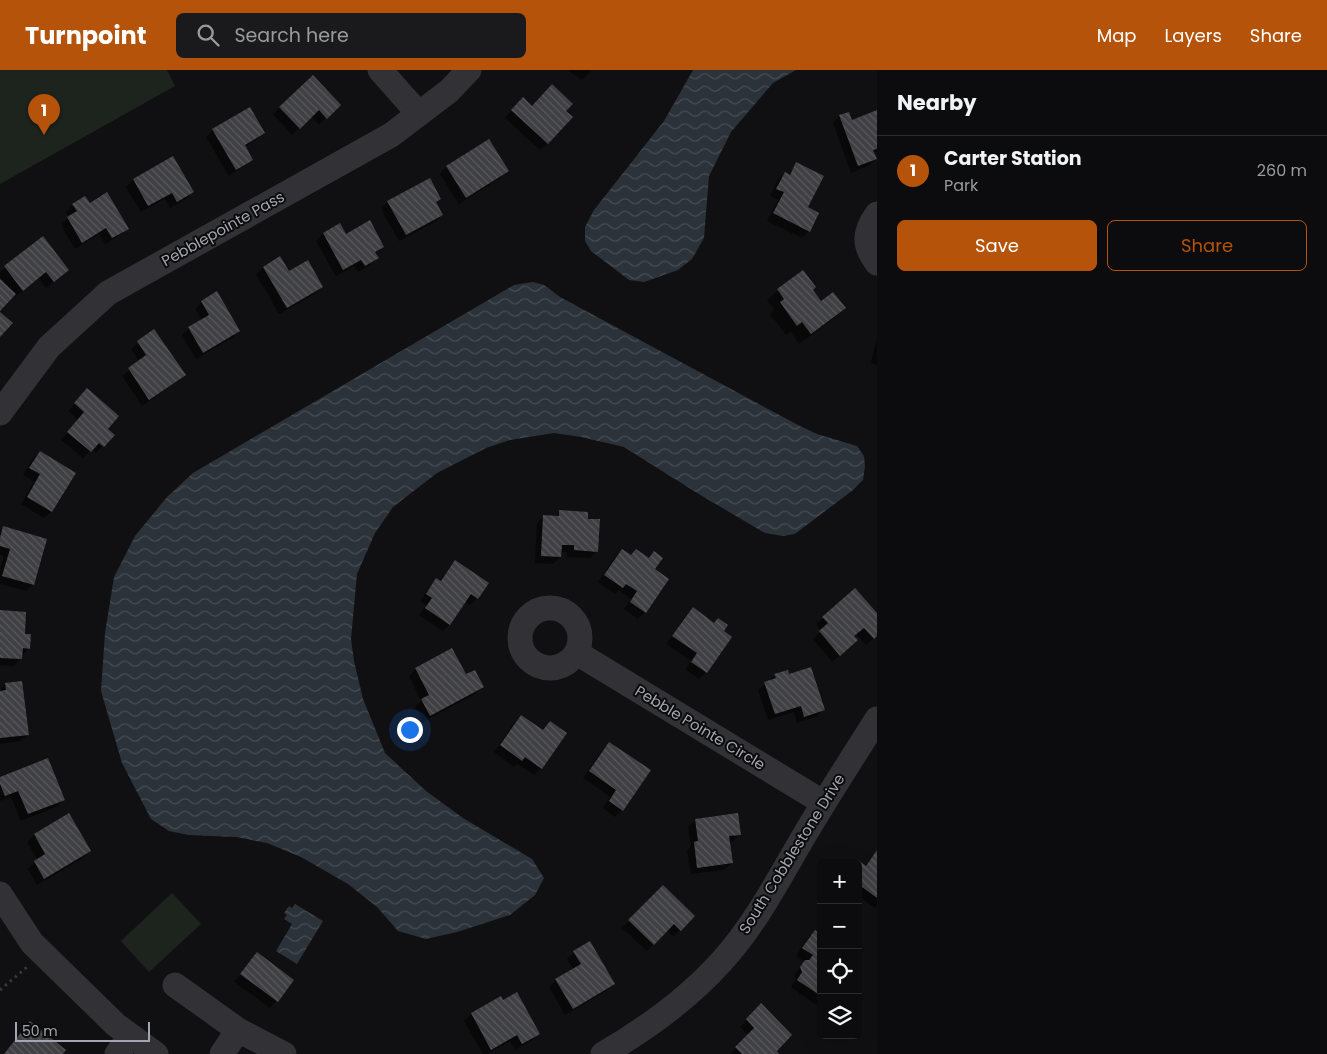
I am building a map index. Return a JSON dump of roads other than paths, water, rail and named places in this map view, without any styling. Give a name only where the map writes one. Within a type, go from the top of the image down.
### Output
[{"type":"street","points":[[380,70],[419,114]]},
{"type":"street","name":"Pebblepointe Pass","points":[[0,413],[50,347],[108,293],[391,135],[449,91],[469,70]]},
{"type":"street","points":[[877,214],[867,231],[868,251],[877,263]]},
{"type":"street","name":"Pebble Pointe Circle","points":[[577,653],[824,803]]},
{"type":"street","name":"South Cobblestone Drive","points":[[603,1054],[640,1032],[692,991],[722,961],[758,914],[877,719]]},
{"type":"street","points":[[0,894],[32,944],[116,1025],[124,1045],[156,1054]]},
{"type":"street","points":[[175,985],[238,1030],[284,1054]]},
{"type":"street","points":[[222,1054],[238,1030]]},
{"type":"water","points":[[693,70],[796,70],[773,83],[731,132],[709,176],[704,238],[692,259],[678,270],[644,282],[629,280],[591,251],[585,241],[585,227],[594,210],[664,121]]},
{"type":"water","points":[[533,282],[544,285],[560,297],[798,425],[817,434],[857,446],[864,456],[863,480],[853,490],[795,534],[783,536],[765,533],[624,447],[554,433],[510,440],[486,448],[437,473],[393,507],[375,533],[357,574],[351,639],[363,699],[385,753],[426,791],[463,818],[532,859],[544,878],[535,895],[510,915],[457,932],[426,939],[398,931],[377,907],[348,884],[301,857],[267,843],[236,837],[189,835],[169,831],[151,819],[122,763],[101,691],[105,633],[114,577],[135,536],[167,497],[193,473],[514,285]]},
{"type":"water","points":[[295,904],[323,921],[297,964],[276,951],[292,924],[284,919],[287,915],[284,913],[289,906],[292,908]]},
{"type":"place","name":"Carter Station","points":[[44,135]]}]
